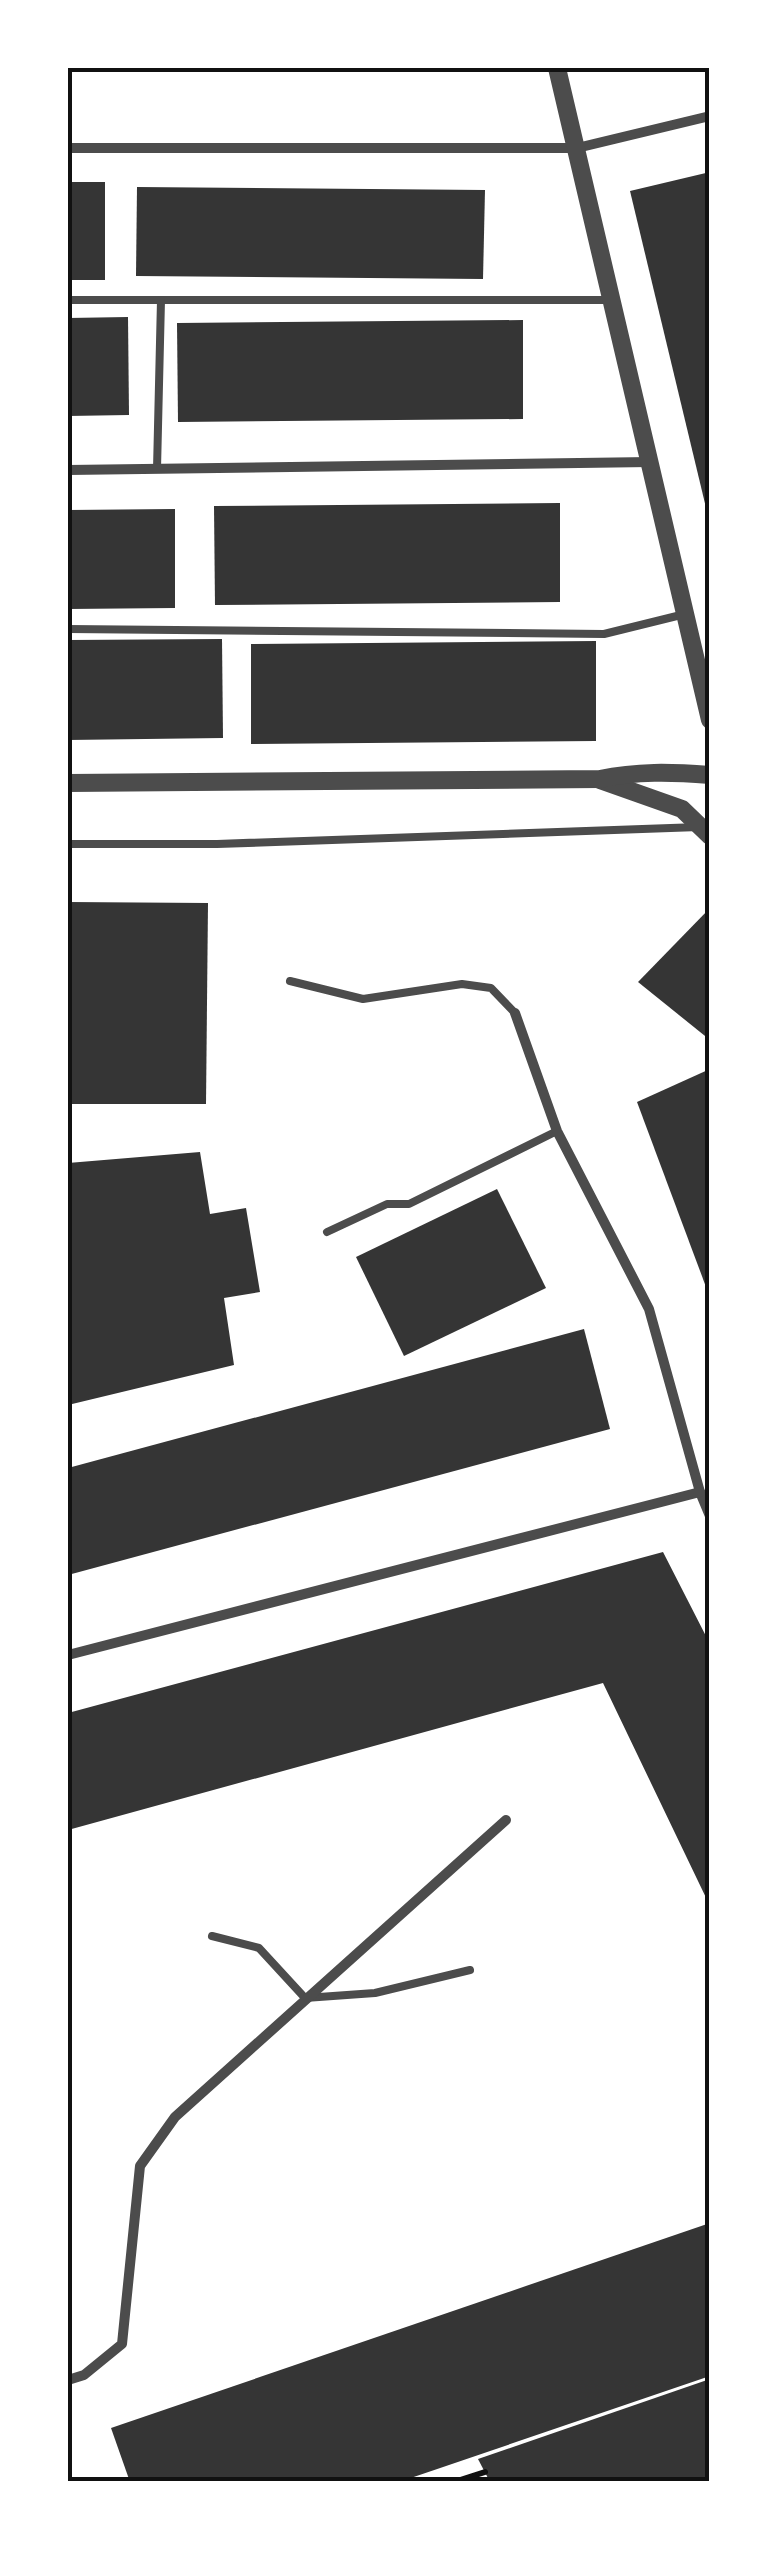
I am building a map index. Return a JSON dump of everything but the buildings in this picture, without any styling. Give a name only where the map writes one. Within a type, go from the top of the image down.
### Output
[{"type":"street","points":[[557,68],[710,720]]},
{"type":"street","points":[[68,148],[577,148],[710,116]]},
{"type":"street","points":[[68,470],[650,462]]},
{"type":"street","points":[[68,784],[600,780],[643,772],[710,775]]},
{"type":"street","points":[[600,780],[682,809],[706,832]]},
{"type":"street","points":[[515,1013],[556,1131],[649,1309],[710,1516]]},
{"type":"street","points":[[68,1656],[700,1492]]},
{"type":"street","points":[[68,2380],[84,2376],[122,2344],[140,2166],[175,2117],[506,1820]]},
{"type":"lane","points":[[68,300],[614,300]]},
{"type":"lane","points":[[158,469],[160,300]]},
{"type":"lane","points":[[68,629],[604,634],[685,614]]},
{"type":"lane","points":[[68,844],[706,832]]},
{"type":"lane","points":[[290,981],[363,999],[462,984],[491,988],[515,1013]]},
{"type":"lane","points":[[327,1232],[387,1204],[409,1204],[556,1131]]},
{"type":"lane","points":[[212,1936],[259,1948],[306,1998],[375,1993],[470,1970]]},
{"type":"path","points":[[454,2482],[486,2472]]}]
